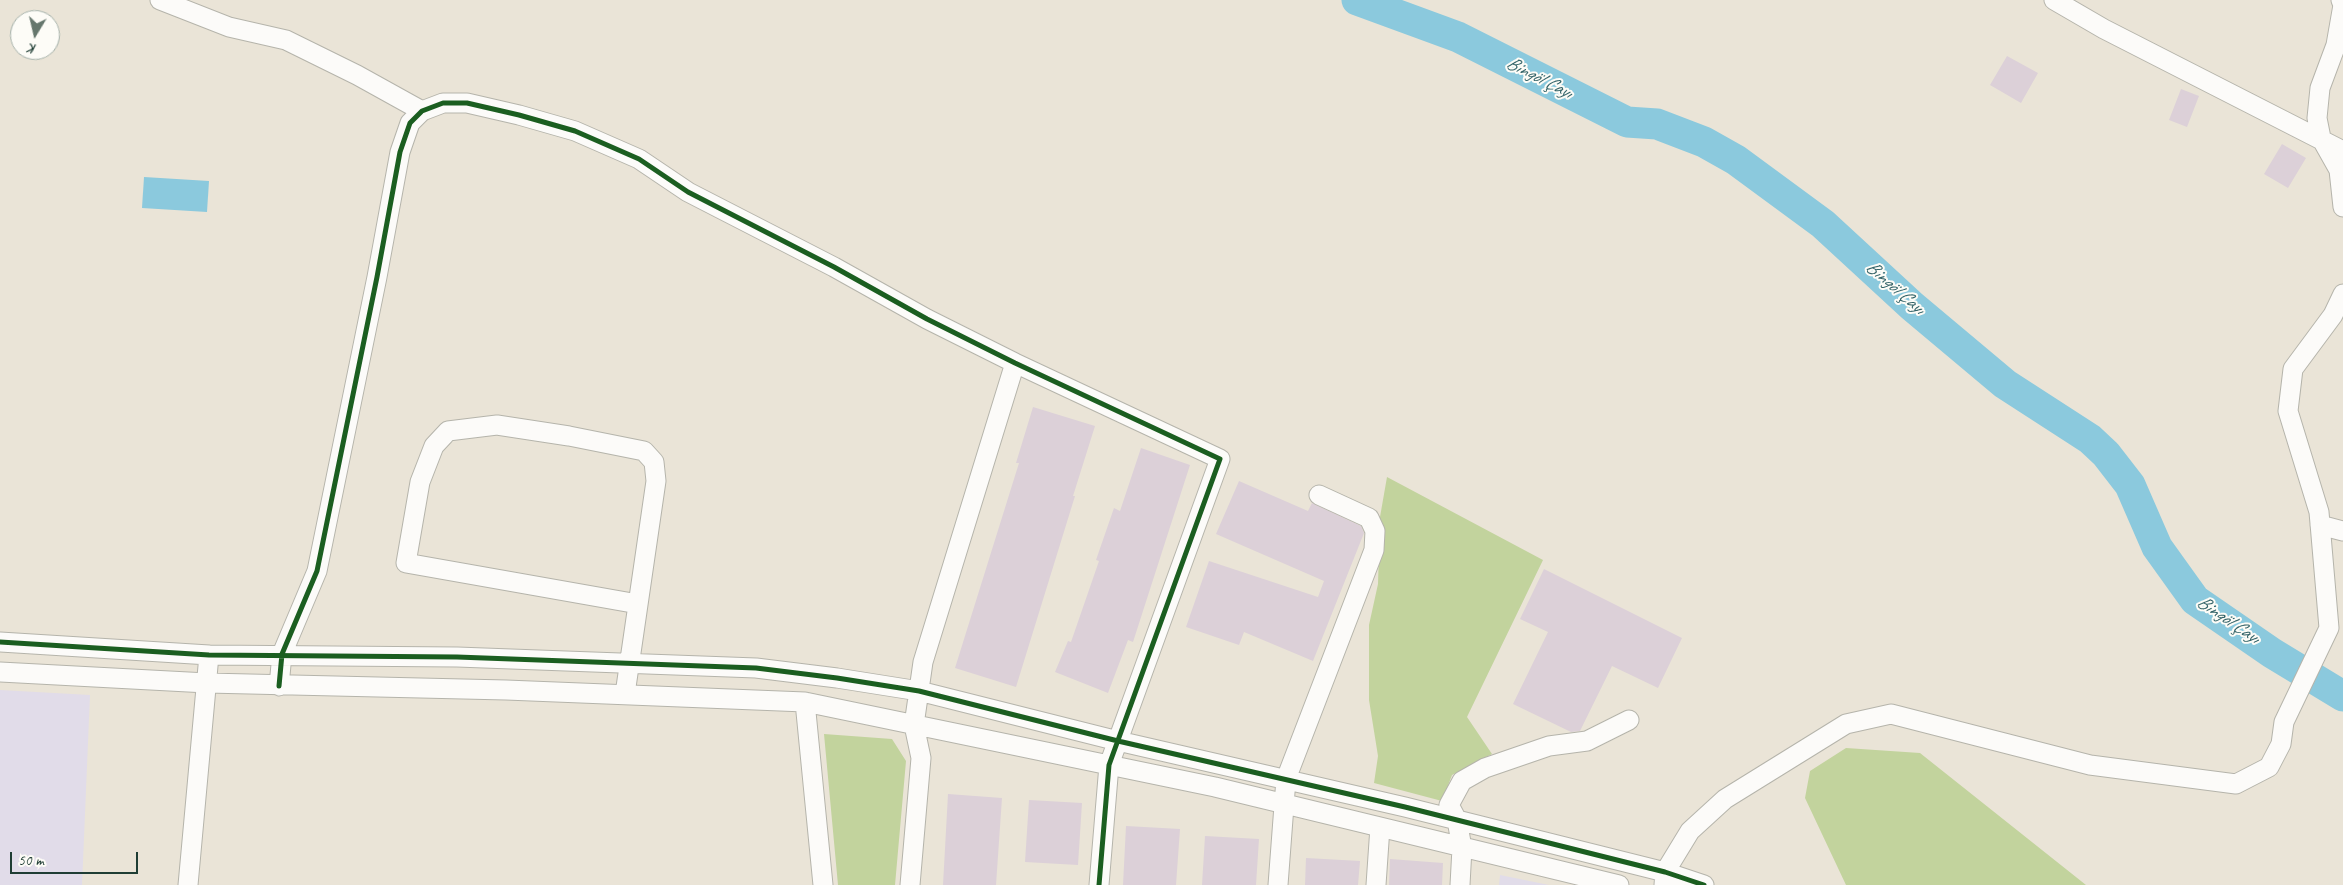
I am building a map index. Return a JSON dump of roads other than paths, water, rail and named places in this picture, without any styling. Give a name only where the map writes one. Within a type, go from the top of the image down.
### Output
[{"type":"street","points":[[160,0],[229,27],[286,40],[357,75],[422,111]]},
{"type":"street","points":[[2054,0],[2104,29],[2321,138],[2343,151]]},
{"type":"street","points":[[2341,0],[2343,5],[2336,46],[2320,88],[2317,118],[2321,138],[2339,170],[2343,207]]},
{"type":"street","points":[[279,686],[282,654],[317,571],[377,277],[400,152],[410,123],[422,111],[443,103],[467,103],[519,115],[575,131],[639,159],[688,192],[834,266],[927,319],[1015,363],[1220,459],[1109,765],[1099,885]]},
{"type":"street","points":[[1664,879],[1690,831],[1725,799],[1846,724],[1891,714],[2090,764],[2236,784],[2269,767],[2280,744],[2284,722],[2328,628],[2319,512],[2288,411],[2293,369],[2333,315],[2343,294]]},
{"type":"street","points":[[910,885],[921,758],[914,725],[923,662],[1015,363]]},
{"type":"street","points":[[625,694],[656,481],[654,462],[644,451],[569,436],[497,425],[448,431],[434,446],[420,482],[406,563],[638,604]]},
{"type":"street","points":[[1278,885],[1286,779],[1374,550],[1375,531],[1369,518],[1319,495]]},
{"type":"street","points":[[2320,525],[2343,532]]},
{"type":"street","points":[[0,642],[209,654],[447,657],[756,668],[837,678],[919,691],[1118,741],[1457,820],[1664,879],[1704,885]]},
{"type":"street","points":[[188,885],[209,654]]},
{"type":"street","points":[[0,672],[279,686],[506,690],[805,702],[1284,803],[1619,885]]},
{"type":"street","points":[[805,702],[823,885]]},
{"type":"street","points":[[1460,885],[1462,848],[1457,820],[1450,805],[1462,781],[1485,768],[1549,746],[1587,741],[1629,720]]},
{"type":"street","points":[[1376,885],[1380,827]]},
{"type":"water","points":[[144,177],[209,181],[207,212],[142,208]]},
{"type":"waterway","name":"Bingöl Çayı","points":[[1357,0],[1458,37],[1627,122],[1657,124],[1704,142],[1736,160],[1823,224],[1912,306],[2005,384],[2090,439],[2106,454],[2130,485],[2157,547],[2195,600],[2272,653],[2343,696]]}]
